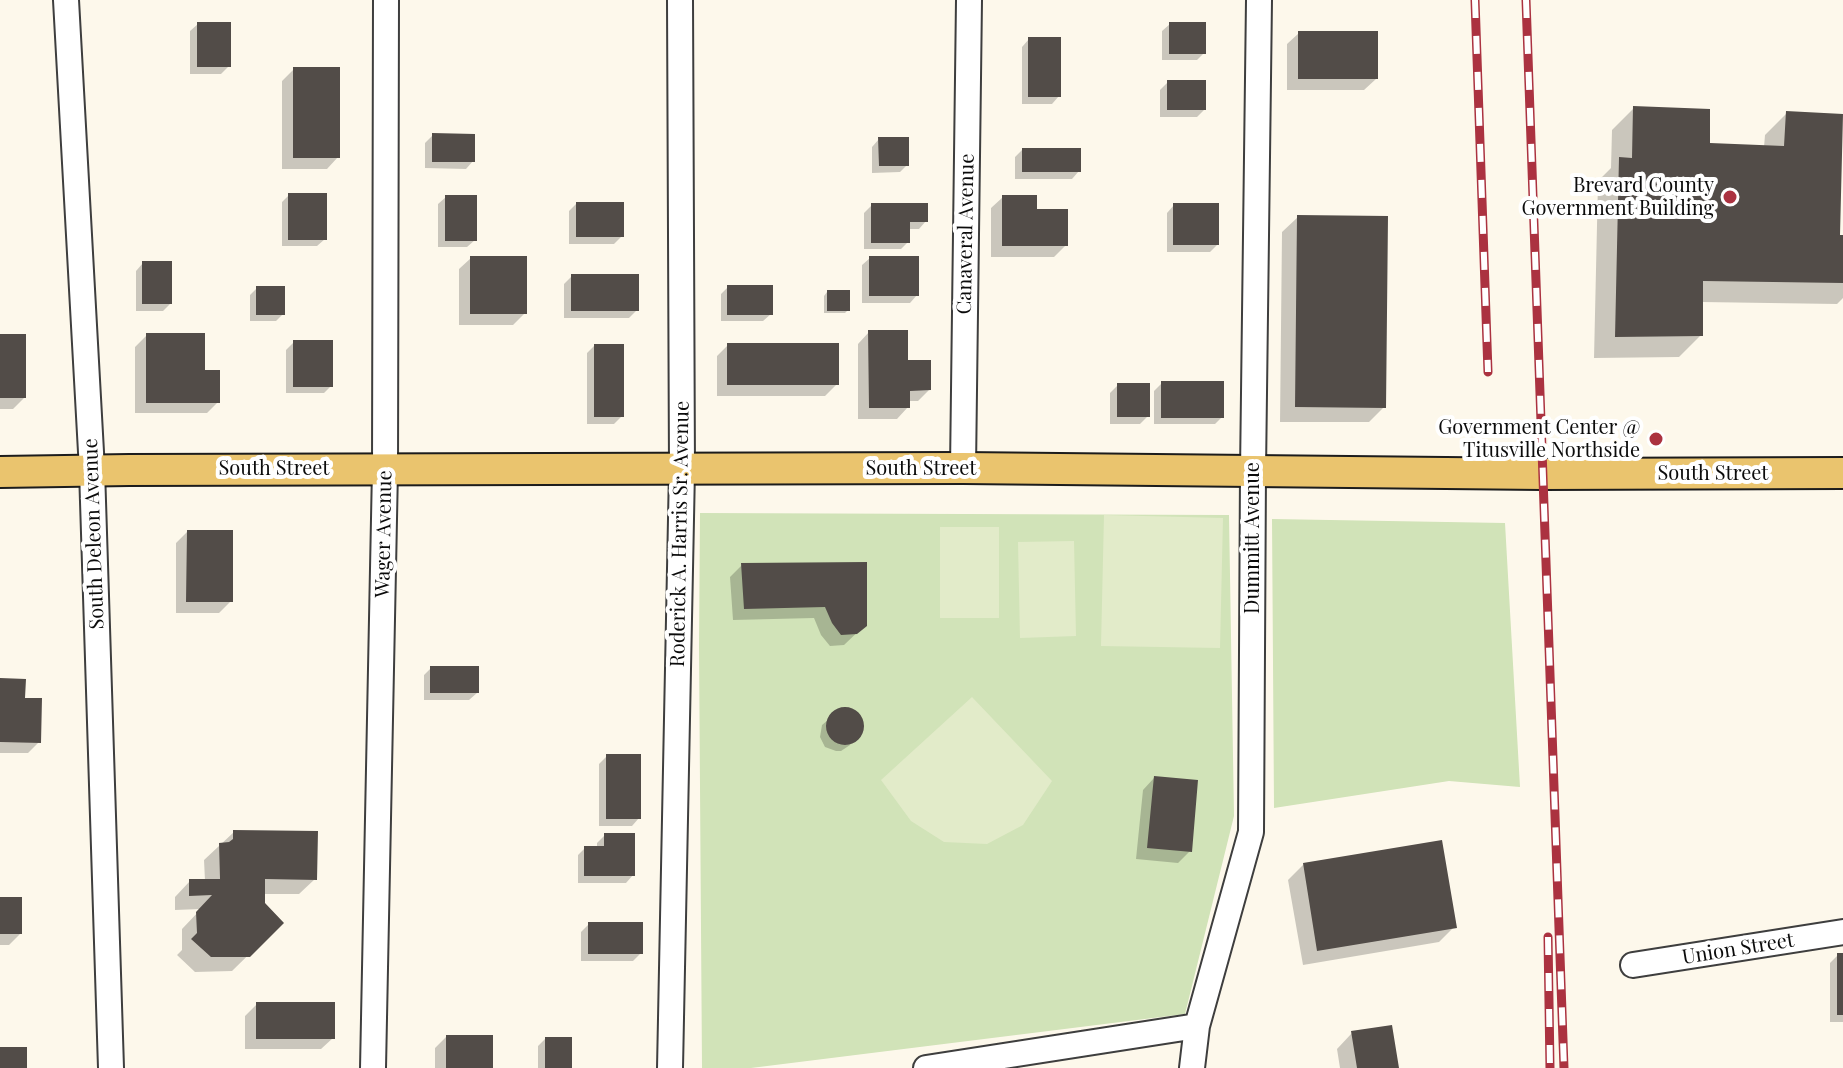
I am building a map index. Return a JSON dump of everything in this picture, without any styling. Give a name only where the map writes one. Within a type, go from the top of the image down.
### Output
[{"type":"main road","name":"South Street","points":[[0,472],[963,468],[1542,474],[1843,473]]},
{"type":"street","name":"South Deleon Avenue","points":[[66,0],[92,470],[111,1068]]},
{"type":"street","name":"Wager Avenue","points":[[373,1068],[385,469],[386,0]]},
{"type":"street","name":"Roderick A. Harris Sr. Avenue","points":[[670,1068],[682,469],[680,0]]},
{"type":"street","name":"Canaveral Avenue","points":[[963,468],[969,0]]},
{"type":"street","name":"Dummitt Avenue","points":[[1192,1068],[1197,1026],[1251,832],[1259,0]]},
{"type":"street","name":"Union Street","points":[[1633,965],[1843,932]]},
{"type":"street","points":[[926,1068],[1197,1026]]},
{"type":"green space","points":[[700,513],[1229,515],[1234,816],[1185,1014],[751,1068],[702,1068]]},
{"type":"green space","points":[[1104,515],[1223,518],[1220,648],[1101,646]]},
{"type":"green space","points":[[1272,519],[1505,523],[1520,787],[1449,781],[1274,808]]},
{"type":"green space","points":[[940,527],[999,527],[999,618],[940,618]]},
{"type":"green space","points":[[1074,541],[1076,636],[1020,638],[1018,542]]},
{"type":"green space","points":[[972,697],[1052,781],[1023,825],[987,844],[944,842],[911,821],[881,780]]},
{"type":"building","points":[[197,22],[231,22],[231,67],[197,67]]},
{"type":"building","points":[[1169,22],[1206,22],[1206,54],[1169,54]]},
{"type":"building","points":[[1298,31],[1378,31],[1378,79],[1298,79]]},
{"type":"building","points":[[1028,37],[1061,37],[1061,97],[1028,97]]},
{"type":"building","points":[[293,67],[340,67],[340,158],[293,158]]},
{"type":"building","points":[[1167,80],[1206,80],[1206,110],[1167,110]]},
{"type":"building","name":"Brevard County Government Building","points":[[1633,106],[1710,109],[1710,143],[1784,146],[1786,111],[1843,114],[1840,235],[1843,235],[1843,283],[1703,281],[1703,336],[1615,337],[1619,157],[1632,158]]},
{"type":"building","points":[[432,133],[475,134],[475,162],[432,162]]},
{"type":"building","points":[[878,137],[909,137],[909,166],[879,166]]},
{"type":"building","points":[[1022,148],[1081,148],[1081,172],[1022,172]]},
{"type":"building","points":[[288,193],[327,193],[327,240],[288,240]]},
{"type":"building","points":[[445,195],[477,195],[477,241],[445,241]]},
{"type":"building","points":[[1002,195],[1037,195],[1037,209],[1068,209],[1068,246],[1002,246]]},
{"type":"building","points":[[576,202],[624,202],[624,237],[576,237]]},
{"type":"building","points":[[871,203],[928,203],[928,222],[910,222],[910,243],[871,243]]},
{"type":"building","points":[[1173,203],[1219,203],[1219,245],[1173,245]]},
{"type":"building","points":[[1297,215],[1388,216],[1386,408],[1295,407]]},
{"type":"building","points":[[470,256],[527,256],[527,314],[470,314]]},
{"type":"building","points":[[869,256],[919,256],[919,296],[869,296]]},
{"type":"building","points":[[142,261],[172,261],[172,304],[142,304]]},
{"type":"building","points":[[571,274],[639,274],[639,311],[571,311]]},
{"type":"building","points":[[727,285],[773,285],[773,315],[727,315]]},
{"type":"building","points":[[256,286],[285,286],[285,315],[256,315]]},
{"type":"building","points":[[827,290],[850,290],[850,311],[827,311]]},
{"type":"building","points":[[868,330],[908,330],[908,360],[931,360],[931,390],[910,391],[910,408],[869,408]]},
{"type":"building","points":[[146,333],[205,333],[205,370],[220,370],[220,403],[146,403]]},
{"type":"building","points":[[0,334],[26,334],[26,398],[0,398]]},
{"type":"building","points":[[293,340],[333,340],[333,387],[293,387]]},
{"type":"building","points":[[727,343],[839,343],[839,385],[727,385]]},
{"type":"building","points":[[594,344],[624,344],[624,417],[594,417]]},
{"type":"building","points":[[1161,381],[1224,381],[1224,418],[1161,418]]},
{"type":"building","points":[[1117,383],[1150,383],[1150,417],[1117,417]]},
{"type":"building","points":[[187,530],[233,530],[233,602],[186,602]]},
{"type":"building","points":[[867,562],[867,626],[857,634],[841,635],[825,607],[744,609],[741,563]]},
{"type":"building","points":[[430,666],[479,666],[479,693],[430,693]]},
{"type":"building","points":[[0,678],[26,679],[25,698],[42,698],[41,743],[0,742]]},
{"type":"building","points":[[845,707],[858,713],[864,726],[858,739],[845,745],[832,739],[826,726],[832,713]]},
{"type":"building","points":[[606,754],[641,754],[641,819],[606,819]]},
{"type":"building","points":[[1154,776],[1198,780],[1192,852],[1147,848]]},
{"type":"building","points":[[233,830],[318,831],[317,880],[265,879],[265,903],[284,923],[250,957],[211,957],[191,939],[197,933],[196,912],[212,895],[189,896],[189,879],[220,879],[219,843],[233,839]]},
{"type":"building","points":[[604,833],[635,833],[635,876],[584,876],[584,846],[604,846]]},
{"type":"building","points":[[1442,840],[1457,928],[1317,951],[1303,863]]},
{"type":"building","points":[[0,897],[22,897],[22,934],[0,934]]},
{"type":"building","points":[[588,922],[643,922],[643,954],[588,954]]},
{"type":"building","points":[[1837,953],[1843,953],[1843,1015],[1837,1015]]},
{"type":"building","points":[[256,1002],[335,1002],[335,1039],[256,1039]]},
{"type":"building","points":[[1392,1025],[1399,1068],[1357,1068],[1351,1031]]},
{"type":"building","points":[[446,1035],[493,1035],[493,1068],[446,1068]]},
{"type":"building","points":[[545,1037],[572,1037],[572,1068],[545,1068]]},
{"type":"building","points":[[0,1047],[27,1047],[27,1068],[0,1068]]},
{"type":"railway","points":[[1475,0],[1488,372]]},
{"type":"railway","points":[[1526,0],[1564,1068]]},
{"type":"railway","points":[[1548,937],[1550,1068]]},
{"type":"place","name":"Brevard County Government Building","points":[[1730,197]]},
{"type":"place","name":"Government Center @ Titusville Northside","points":[[1656,439]]}]
